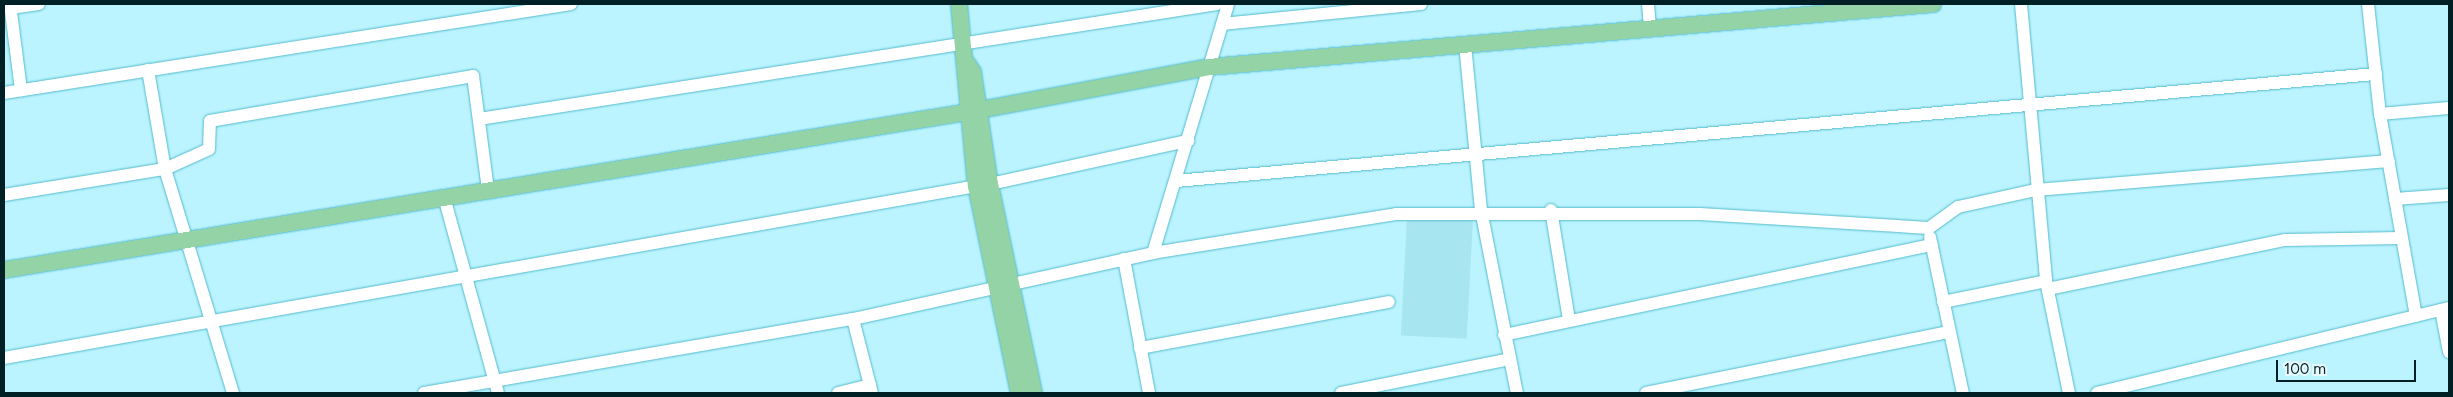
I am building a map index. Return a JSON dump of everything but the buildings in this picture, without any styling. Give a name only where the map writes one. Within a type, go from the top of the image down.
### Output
[{"type":"main road","points":[[959,4],[966,62],[973,72],[973,110],[983,185],[1004,286],[1019,393]]},
{"type":"main road","points":[[4,270],[973,110],[1209,67],[1465,44],[1794,10],[1933,4]]},
{"type":"main road","points":[[1004,286],[1034,393]]},
{"type":"street","points":[[21,90],[11,6],[39,4]]},
{"type":"street","points":[[4,93],[571,4]]},
{"type":"street","points":[[479,119],[964,41],[1217,4]]},
{"type":"street","points":[[1153,252],[1228,4]]},
{"type":"street","points":[[1222,24],[1421,4]]},
{"type":"street","points":[[1648,4],[1650,25]]},
{"type":"street","points":[[2022,4],[2036,190],[2047,285],[2069,393]]},
{"type":"street","points":[[2368,4],[2380,114],[2400,238],[2416,316]]},
{"type":"street","points":[[1465,44],[1481,210],[1504,335],[1517,393]]},
{"type":"street","points":[[148,70],[165,169],[233,393]]},
{"type":"street","points":[[1176,181],[1475,151],[2030,102],[2376,74]]},
{"type":"street","points":[[4,195],[165,169],[209,149],[210,121],[473,76],[488,190]]},
{"type":"street","points":[[2380,114],[2449,108]]},
{"type":"street","points":[[4,358],[211,320],[466,278],[983,185],[1188,141]]},
{"type":"street","points":[[424,393],[496,387],[852,319],[1153,252],[1396,214],[1481,210],[1551,210],[1928,228],[1958,206],[2036,190],[2389,161]]},
{"type":"street","points":[[2395,199],[2449,195]]},
{"type":"street","points":[[444,197],[496,387]]},
{"type":"street","points":[[1551,210],[1570,320]]},
{"type":"street","points":[[1928,228],[1963,393]]},
{"type":"street","points":[[1943,302],[2047,285],[2285,240],[2400,238]]},
{"type":"street","points":[[1504,335],[1932,245]]},
{"type":"street","points":[[1124,259],[1149,393]]},
{"type":"street","points":[[1140,348],[1389,302]]},
{"type":"street","points":[[2097,393],[2445,309],[2449,352]]},
{"type":"street","points":[[838,393],[871,389],[852,319]]},
{"type":"street","points":[[1646,393],[1950,332]]},
{"type":"street","points":[[1341,393],[1509,359]]},
{"type":"shaded area","points":[[1407,216],[1473,219],[1467,339],[1401,335]]}]
